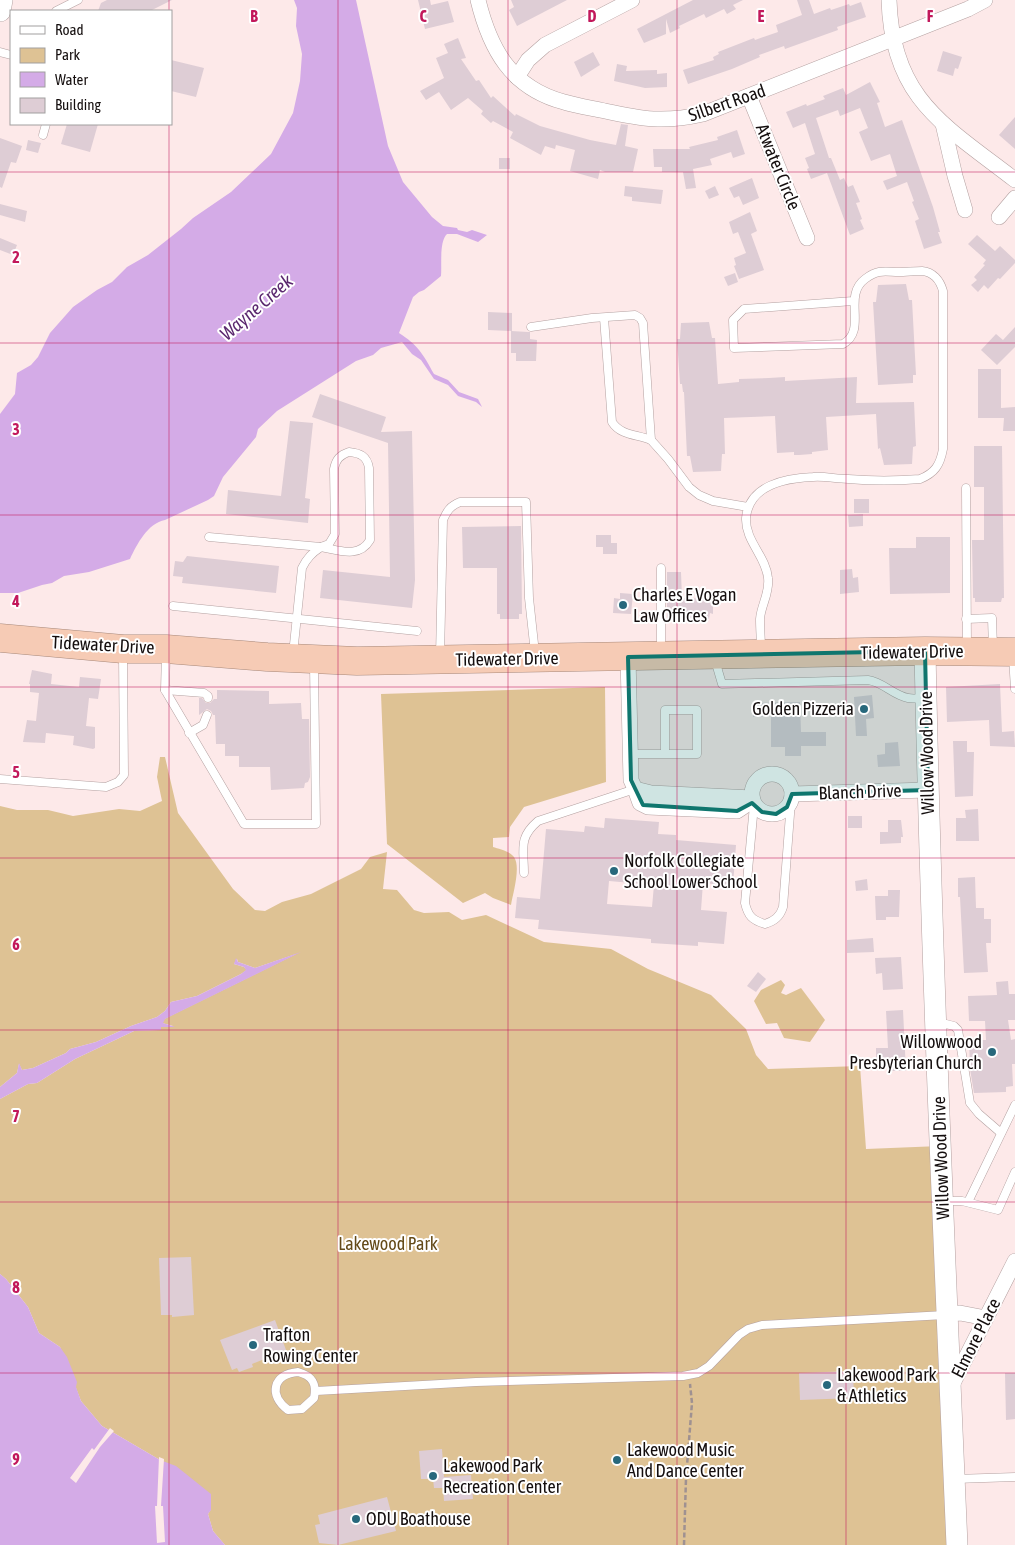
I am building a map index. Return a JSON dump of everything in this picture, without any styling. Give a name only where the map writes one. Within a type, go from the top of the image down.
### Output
[{"type":"highway","name":"Tidewater Drive","points":[[0,638],[123,648],[357,661],[997,652]]},
{"type":"street","points":[[0,11],[2,0]]},
{"type":"street","name":"Silbert Road","points":[[478,0],[490,40],[500,58],[516,77],[544,95],[563,102],[644,119],[682,119],[703,114],[892,40],[968,9],[985,0]]},
{"type":"street","points":[[516,77],[528,60],[545,45],[632,0]]},
{"type":"street","points":[[889,0],[889,22],[892,40],[905,75],[915,94],[943,124],[1015,180]]},
{"type":"street","name":"Atwater Circle","points":[[749,96],[807,238]]},
{"type":"street","points":[[943,124],[965,210]]},
{"type":"street","points":[[1000,217],[1015,198]]},
{"type":"street","name":"Willow Wood Drive","points":[[925,652],[936,1022],[957,1545]]},
{"type":"street","points":[[628,656],[631,780],[635,789],[651,793],[753,801]]},
{"type":"street","points":[[770,773],[782,776],[788,781],[792,797],[788,807],[776,814],[762,812],[753,801],[752,790],[754,783],[763,775],[770,773]]},
{"type":"street","name":"Blanch Drive","points":[[792,797],[928,790]]},
{"type":"street","name":"Elmore Place","points":[[950,1389],[1015,1261]]},
{"type":"street","points":[[947,1314],[986,1318]]},
{"type":"lane","points":[[58,10],[78,0]]},
{"type":"lane","points":[[43,134],[46,125]]},
{"type":"lane","points":[[762,654],[760,618],[769,580],[766,566],[751,541],[746,520],[748,507],[756,493],[766,487],[787,480],[813,477],[854,480],[920,480],[936,470],[941,461],[943,449],[943,291],[937,278],[929,273],[922,271],[878,272],[869,275],[861,281],[856,289],[853,301],[855,328],[853,335],[843,344],[734,348],[733,320],[744,309],[853,301]]},
{"type":"lane","points":[[531,327],[592,318],[635,315],[640,318],[643,322],[651,440]]},
{"type":"lane","points":[[604,318],[612,422],[616,429],[622,433],[641,436],[651,440],[689,487],[699,495],[713,501],[748,507]]},
{"type":"lane","points":[[166,649],[164,690],[244,824],[316,824],[303,659],[297,618],[302,568],[313,552],[321,547],[329,544],[335,534],[334,468],[336,461],[342,455],[349,452],[358,452],[365,457],[369,468],[370,540],[367,546],[355,552],[321,547],[209,537]]},
{"type":"lane","points":[[966,488],[966,619],[997,652],[1015,680],[1015,689]]},
{"type":"lane","points":[[440,660],[443,520],[446,511],[460,502],[526,502],[529,598],[535,658]]},
{"type":"lane","points":[[661,568],[662,656]]},
{"type":"lane","points":[[173,606],[417,631]]},
{"type":"lane","points":[[966,619],[992,618],[997,652]]},
{"type":"lane","points":[[0,779],[106,787],[118,782],[124,775],[123,648]]},
{"type":"lane","points":[[714,655],[722,684],[868,680],[882,684],[895,693],[908,698],[926,698]]},
{"type":"lane","points":[[164,690],[204,693],[208,698]]},
{"type":"lane","points":[[630,754],[665,754],[697,754],[697,710],[665,710],[665,754]]},
{"type":"lane","points":[[189,733],[202,725],[207,715]]},
{"type":"lane","points":[[524,874],[524,839],[528,829],[538,821],[635,789]]},
{"type":"lane","points":[[753,801],[745,903],[747,912],[754,921],[765,924],[775,920],[783,907],[792,797]]},
{"type":"lane","points":[[936,1022],[954,1026],[958,1030],[970,1103],[979,1114],[1001,1133]]},
{"type":"lane","points":[[968,1202],[1015,1105]]},
{"type":"lane","points":[[943,1201],[968,1202],[998,1210],[1015,1172]]},
{"type":"lane","points":[[316,1390],[476,1382],[688,1375],[709,1366],[738,1335],[762,1324],[947,1314]]},
{"type":"lane","points":[[298,1372],[306,1374],[313,1379],[316,1390],[314,1398],[307,1406],[288,1410],[282,1405],[276,1394],[276,1386],[279,1380],[290,1373],[298,1372]]},
{"type":"lane","points":[[954,1479],[1015,1477]]},
{"type":"path","points":[[684,1545],[686,1478],[692,1403],[688,1375]]},
{"type":"highlighted area","points":[[925,651],[928,790],[792,794],[787,807],[776,814],[762,812],[752,803],[737,811],[643,805],[631,780],[628,657]]},
{"type":"green space","points":[[605,687],[606,782],[524,807],[510,827],[509,837],[493,838],[493,847],[510,853],[516,861],[517,873],[511,905],[485,893],[463,903],[387,844],[381,694]]},
{"type":"green space","name":"Lakewood Park","points":[[160,757],[165,757],[178,813],[233,889],[255,910],[265,911],[282,902],[311,894],[361,869],[370,857],[387,852],[383,889],[397,890],[414,910],[424,913],[449,912],[462,920],[486,915],[544,942],[611,949],[648,969],[711,995],[746,1029],[756,1055],[768,1069],[860,1066],[866,1149],[940,1146],[957,1545],[225,1545],[213,1531],[208,1514],[211,1509],[160,1460],[102,1426],[81,1401],[60,1347],[39,1333],[28,1307],[0,1274],[0,1099],[28,1084],[37,1083],[75,1059],[134,1031],[161,1030],[161,1027],[173,1026],[162,1023],[164,1019],[296,954],[255,968],[238,962],[237,959],[234,964],[247,970],[241,974],[197,996],[171,1002],[165,1011],[157,1017],[131,1026],[96,1042],[70,1049],[66,1053],[33,1068],[22,1070],[19,1064],[17,1073],[0,1087],[0,806],[17,810],[48,810],[73,816],[119,809],[140,811],[162,801],[157,777]]},
{"type":"green space","points":[[781,980],[785,985],[781,993],[786,995],[801,988],[825,1020],[810,1042],[784,1038],[777,1023],[766,1024],[754,1001],[761,990]]},
{"type":"water","name":"Wayne Creek","points":[[294,0],[356,0],[388,146],[403,182],[432,217],[443,226],[467,232],[472,230],[487,235],[478,242],[457,234],[447,234],[442,248],[441,276],[413,297],[399,333],[419,350],[434,374],[448,380],[459,392],[478,399],[482,407],[476,402],[458,396],[448,385],[434,379],[421,360],[412,354],[402,342],[381,348],[373,355],[356,361],[277,411],[258,429],[256,437],[223,477],[214,496],[153,525],[140,541],[130,559],[89,572],[64,576],[52,583],[18,593],[0,593],[0,414],[15,394],[17,373],[31,365],[38,357],[50,333],[73,307],[112,282],[127,267],[148,255],[193,218],[231,192],[271,154],[293,113],[300,81],[302,54],[296,26],[297,8]]},
{"type":"water","points":[[301,952],[165,1019],[163,1023],[175,1027],[161,1027],[161,1030],[134,1031],[75,1059],[37,1083],[28,1084],[0,1099],[0,1087],[17,1073],[19,1063],[22,1070],[33,1068],[66,1053],[70,1049],[96,1042],[131,1026],[157,1017],[165,1011],[171,1002],[197,996],[241,974],[246,970],[244,967],[234,964],[236,958],[238,962],[255,968]]},
{"type":"water","points":[[0,1274],[28,1307],[39,1333],[60,1347],[67,1357],[77,1382],[76,1387],[81,1401],[102,1426],[160,1460],[176,1466],[211,1494],[211,1510],[208,1514],[213,1531],[225,1545],[0,1545]]},
{"type":"pier","points":[[110,1428],[114,1431],[100,1447],[76,1483],[70,1478],[92,1448],[94,1450]]},
{"type":"pier","points":[[159,1457],[164,1459],[161,1506],[163,1506],[165,1542],[157,1543],[155,1506],[157,1506]]},
{"type":"building","points":[[107,0],[172,0],[152,10],[98,10],[101,3]]},
{"type":"building","points":[[418,0],[430,0],[431,5],[448,1],[454,22],[425,29]]},
{"type":"building","points":[[511,0],[567,0],[517,26],[509,10],[514,7]]},
{"type":"building","points":[[693,0],[743,0],[733,5],[736,9],[727,14],[724,9],[706,18],[704,14],[679,26],[680,28],[670,33],[666,19],[666,34],[644,43],[637,29]]},
{"type":"building","points":[[797,0],[809,0],[814,14],[830,8],[831,10],[861,2],[866,17],[837,27],[838,30],[785,49],[784,46],[759,55],[760,57],[732,69],[688,84],[683,70],[714,60],[713,57],[719,54],[718,52],[754,38],[755,40],[778,32],[776,25],[802,15]]},
{"type":"building","points":[[458,38],[466,58],[461,59],[476,81],[479,80],[491,98],[493,96],[515,116],[516,114],[540,126],[616,145],[621,124],[628,125],[625,146],[638,149],[633,172],[605,172],[600,170],[598,179],[570,171],[575,150],[556,145],[555,149],[545,146],[541,155],[510,138],[513,132],[493,121],[491,123],[481,114],[483,111],[468,98],[451,110],[439,92],[426,100],[420,91],[444,78],[436,58],[448,53],[444,44]]},
{"type":"building","points":[[943,51],[962,57],[958,69],[955,68],[953,76],[937,71]]},
{"type":"building","points":[[593,52],[600,65],[581,77],[574,62]]},
{"type":"building","points":[[172,60],[204,68],[196,97],[172,91]]},
{"type":"building","points":[[617,64],[627,66],[626,71],[657,70],[657,74],[667,73],[667,87],[645,88],[614,81]]},
{"type":"building","points":[[870,82],[880,102],[877,103],[885,127],[902,120],[933,207],[942,243],[924,249],[915,221],[919,219],[907,182],[887,190],[883,181],[897,176],[890,154],[871,161],[859,132],[868,128],[860,108],[840,116],[838,110],[816,118],[829,158],[831,158],[840,180],[844,178],[848,187],[853,185],[860,202],[856,203],[864,229],[850,235],[827,173],[811,179],[805,158],[815,154],[805,123],[793,128],[786,112],[825,99],[823,96],[843,88],[846,95]]},
{"type":"building","points":[[1015,117],[1015,149],[999,135]]},
{"type":"building","points":[[67,125],[98,125],[90,152],[61,144]]},
{"type":"building","points":[[737,130],[745,154],[733,158],[731,152],[710,159],[712,165],[693,169],[696,188],[686,189],[683,172],[662,172],[662,167],[654,167],[653,149],[690,149],[689,147],[718,140],[717,137]]},
{"type":"building","points":[[0,138],[22,146],[16,163],[11,162],[2,188],[0,187]]},
{"type":"building","points":[[28,140],[41,143],[38,153],[26,150]]},
{"type":"building","points":[[499,158],[510,158],[510,169],[499,169]]},
{"type":"building","points":[[752,178],[759,198],[743,205],[739,196],[734,198],[729,188]]},
{"type":"building","points":[[625,186],[663,190],[661,204],[632,201],[632,197],[624,196]]},
{"type":"building","points":[[715,186],[719,195],[709,199],[705,191]]},
{"type":"building","points":[[0,204],[27,211],[25,222],[0,215]]},
{"type":"building","points":[[750,212],[757,231],[751,234],[764,270],[739,279],[734,266],[736,265],[734,258],[746,253],[738,232],[733,234],[729,222]]},
{"type":"building","points":[[977,235],[995,251],[1000,246],[1015,260],[1015,263],[1000,279],[998,278],[988,289],[984,285],[978,292],[971,285],[977,280],[974,277],[985,265],[983,264],[986,260],[968,244]]},
{"type":"building","points":[[0,238],[17,245],[13,255],[0,250]]},
{"type":"building","points":[[735,273],[738,282],[728,286],[724,277]]},
{"type":"building","points":[[906,284],[909,300],[912,300],[916,375],[913,375],[913,383],[878,385],[873,302],[876,302],[878,285]]},
{"type":"building","points":[[488,312],[512,313],[512,331],[488,330]]},
{"type":"building","points":[[709,322],[712,338],[715,338],[718,384],[739,382],[739,379],[785,377],[785,381],[857,377],[856,403],[914,402],[916,446],[913,447],[912,464],[884,465],[880,448],[878,449],[876,414],[826,417],[828,450],[799,455],[794,455],[794,452],[777,453],[775,416],[724,418],[725,454],[722,454],[721,471],[693,472],[690,456],[687,456],[684,392],[682,384],[680,384],[677,339],[680,339],[681,323]]},
{"type":"building","points":[[1015,327],[1015,347],[997,365],[981,350],[996,334],[1003,340]]},
{"type":"building","points":[[511,331],[530,332],[530,339],[537,340],[536,361],[516,361],[516,353],[511,353]]},
{"type":"building","points":[[978,369],[1001,369],[1001,408],[1015,407],[1015,431],[1003,431],[1004,418],[978,418]]},
{"type":"building","points":[[320,394],[386,417],[381,432],[412,431],[415,580],[412,608],[320,598],[323,570],[390,577],[388,443],[312,417]]},
{"type":"building","points":[[290,421],[313,423],[305,498],[310,499],[308,523],[226,514],[228,490],[281,496]]},
{"type":"building","points":[[974,446],[1002,446],[1004,598],[1002,598],[1001,602],[975,602],[975,598],[973,598],[972,540],[984,540],[984,487],[974,487]]},
{"type":"building","points":[[854,499],[869,499],[869,513],[854,513]]},
{"type":"building","points":[[863,514],[863,526],[849,527],[848,515]]},
{"type":"building","points":[[521,526],[522,614],[519,614],[519,619],[500,619],[500,614],[497,614],[497,568],[463,568],[462,527]]},
{"type":"building","points":[[596,535],[611,535],[611,543],[617,543],[617,554],[603,554],[603,547],[596,547]]},
{"type":"building","points":[[916,537],[950,537],[950,593],[890,594],[889,548],[916,548]]},
{"type":"building","points":[[187,556],[279,566],[276,593],[182,583],[183,577],[173,576],[175,561],[183,562]]},
{"type":"building","points":[[852,569],[853,578],[858,577],[859,592],[840,594],[840,570]]},
{"type":"building","points":[[667,572],[681,572],[682,598],[713,599],[713,614],[710,613],[709,619],[682,618],[682,620],[667,620]]},
{"type":"building","points":[[620,593],[633,594],[631,614],[613,613],[614,598],[620,599]]},
{"type":"building","points":[[32,670],[52,674],[51,684],[79,687],[80,677],[101,679],[98,699],[89,698],[86,726],[95,727],[95,748],[73,745],[74,736],[46,733],[45,743],[23,742],[27,720],[36,721],[39,693],[30,692],[29,684]]},
{"type":"building","points":[[1000,684],[1002,732],[1014,731],[1015,747],[990,746],[989,720],[947,722],[946,687]]},
{"type":"building","points":[[217,690],[269,691],[269,704],[301,703],[302,719],[309,719],[310,777],[308,782],[305,783],[304,788],[271,790],[270,767],[239,767],[239,756],[225,756],[225,744],[216,744],[215,715],[207,709],[199,715],[199,698],[202,698],[206,703],[210,703],[217,699]]},
{"type":"building","points":[[872,695],[874,718],[866,719],[867,736],[856,736],[854,697]]},
{"type":"building","points":[[800,702],[801,732],[826,732],[826,746],[801,746],[801,756],[785,756],[785,747],[771,747],[771,716],[753,717],[753,703]]},
{"type":"building","points":[[953,741],[967,741],[967,752],[974,752],[973,796],[955,797]]},
{"type":"building","points":[[898,742],[900,766],[878,767],[877,755],[885,754],[885,743]]},
{"type":"building","points":[[978,809],[979,841],[956,841],[956,818],[966,818],[965,810]]},
{"type":"building","points":[[848,816],[862,816],[862,828],[848,828]]},
{"type":"building","points":[[605,818],[659,822],[658,834],[676,835],[676,840],[736,845],[733,886],[703,883],[701,910],[727,912],[724,944],[698,942],[698,946],[651,943],[651,939],[538,929],[539,920],[515,918],[517,897],[540,899],[546,829],[584,832],[585,826],[604,828]],"holes":[[[609,881],[654,885],[652,907],[607,904]]]},
{"type":"building","points":[[888,820],[901,820],[903,837],[901,837],[901,843],[880,844],[880,832],[888,832]]},
{"type":"building","points":[[975,877],[976,908],[984,908],[984,919],[991,919],[991,943],[986,943],[988,972],[964,973],[958,878]]},
{"type":"building","points":[[867,879],[868,890],[856,891],[855,881]]},
{"type":"building","points":[[888,890],[900,890],[899,917],[886,917],[886,920],[876,920],[875,896],[888,896]]},
{"type":"building","points":[[873,938],[874,952],[847,953],[847,940]]},
{"type":"building","points":[[901,957],[903,989],[883,990],[882,973],[876,974],[875,958]]},
{"type":"building","points":[[758,972],[766,979],[756,992],[747,986]]},
{"type":"building","name":"Willowwood Presbyterian Church","points":[[1008,981],[1009,994],[1015,994],[1015,1020],[1008,1020],[1011,1040],[1015,1039],[1015,1064],[1012,1064],[1013,1086],[1006,1087],[1006,1092],[974,1093],[970,1069],[969,1040],[986,1040],[985,1021],[969,1021],[968,996],[997,995],[996,982]]},
{"type":"building","points":[[903,1010],[906,1071],[888,1071],[888,1065],[881,1065],[882,1061],[876,1061],[876,1048],[888,1048],[886,1011]]},
{"type":"building","points":[[191,1257],[194,1315],[172,1317],[172,1315],[161,1315],[159,1258]]},
{"type":"building","name":"Trafton Rowing Center","points":[[275,1320],[286,1350],[252,1364],[253,1367],[239,1372],[237,1368],[232,1370],[220,1340]]},
{"type":"building","name":"Lakewood Park & Athletics","points":[[853,1371],[854,1398],[800,1400],[799,1373]]},
{"type":"building","points":[[1005,1373],[1015,1373],[1015,1419],[1006,1420]]},
{"type":"building","name":"Lakewood Park Recreation Center","points":[[442,1449],[444,1477],[471,1475],[473,1499],[444,1501],[443,1488],[434,1488],[433,1479],[421,1479],[419,1451]]},
{"type":"building","name":"ODU Boathouse","points":[[387,1497],[396,1531],[338,1545],[319,1543],[315,1525],[320,1524],[318,1515]]},
{"type":"place","name":"Charles E Vogan Law Offices","points":[[623,605]]},
{"type":"place","name":"Golden Pizzeria","points":[[864,709]]},
{"type":"place","name":"Norfolk Collegiate School Lower School","points":[[614,871]]},
{"type":"place","name":"Willowwood Presbyterian Church","points":[[992,1052]]},
{"type":"place","name":"Trafton Rowing Center","points":[[253,1345]]},
{"type":"place","name":"Lakewood Park & Athletics","points":[[827,1385]]},
{"type":"place","name":"Lakewood Music And Dance Center","points":[[617,1460]]},
{"type":"place","name":"Lakewood Park Recreation Center","points":[[433,1476]]},
{"type":"place","name":"ODU Boathouse","points":[[356,1519]]}]
